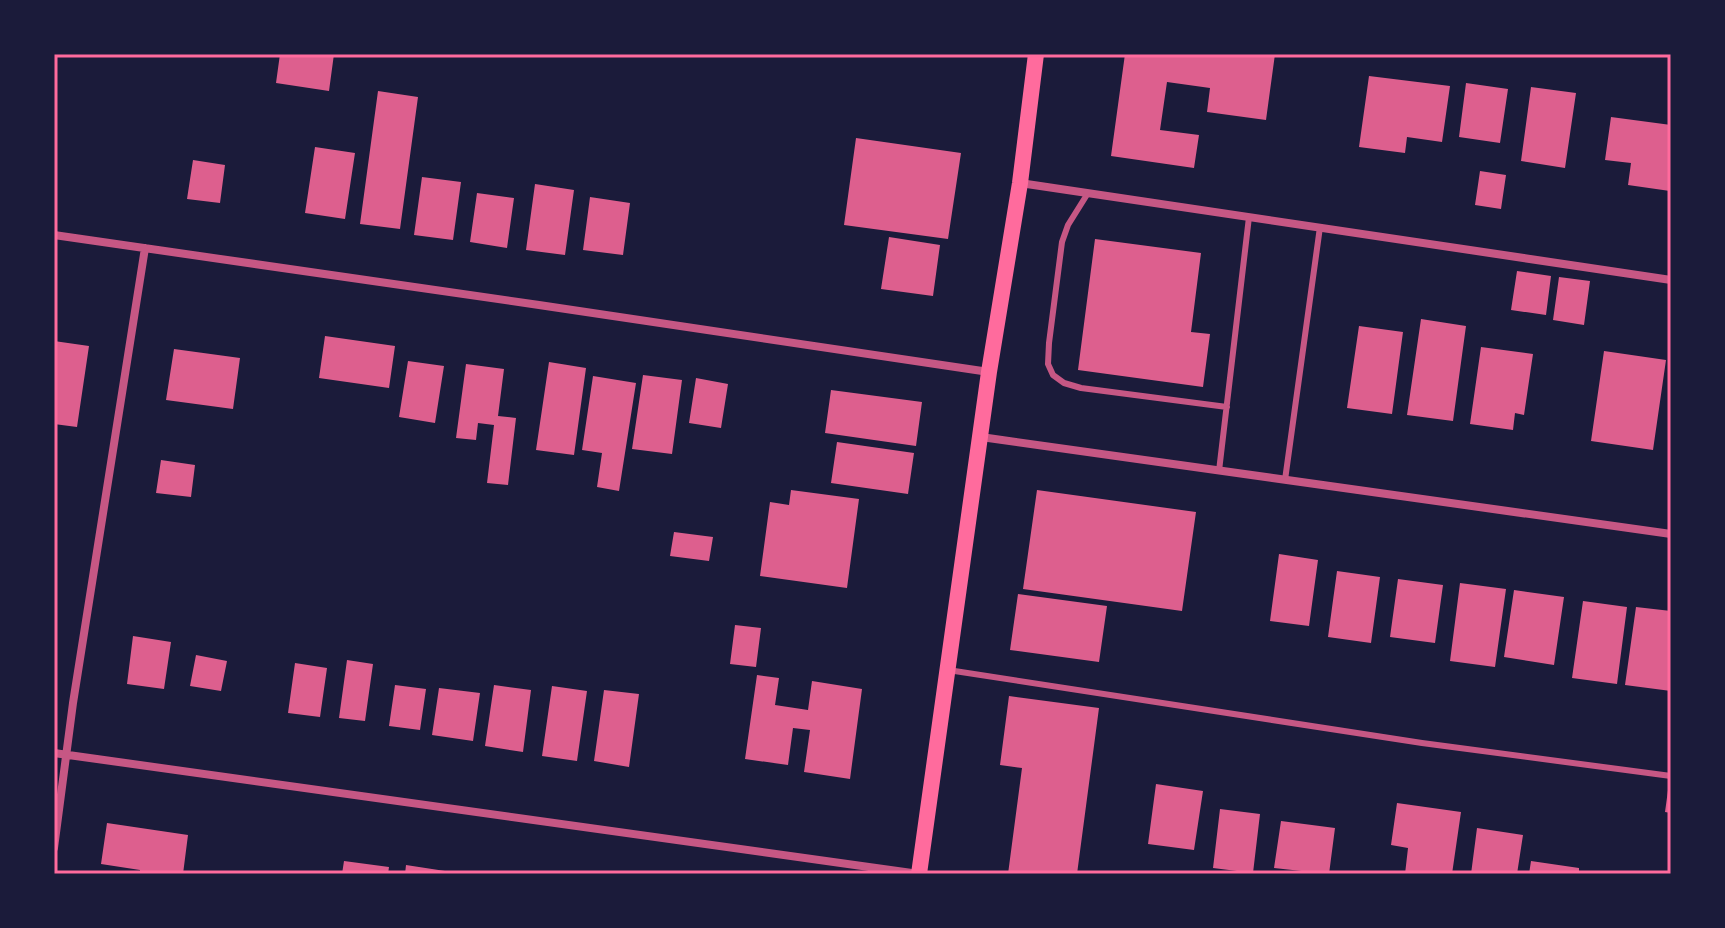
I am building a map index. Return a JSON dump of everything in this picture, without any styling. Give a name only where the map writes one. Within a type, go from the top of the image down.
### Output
[{"type":"main road","points":[[919,874],[1036,54]]},
{"type":"street","points":[[1020,183],[1671,280]]},
{"type":"street","points":[[54,235],[989,372]]},
{"type":"street","points":[[54,848],[73,703],[145,248]]},
{"type":"street","points":[[981,437],[1671,534]]},
{"type":"street","points":[[54,753],[919,874]]},
{"type":"lane","points":[[1088,193],[1068,225],[1062,242],[1049,343],[1048,364],[1053,375],[1064,383],[1081,388],[1227,407]]},
{"type":"lane","points":[[1219,471],[1249,217]]},
{"type":"lane","points":[[1285,480],[1320,227]]},
{"type":"lane","points":[[948,670],[1422,743],[1671,776]]},
{"type":"building","points":[[280,54],[334,54],[329,91],[276,83]]},
{"type":"building","points":[[1125,54],[1275,54],[1266,120],[1207,112],[1210,88],[1167,82],[1160,130],[1199,135],[1194,168],[1111,156]]},
{"type":"building","points":[[1369,76],[1450,86],[1442,142],[1407,137],[1405,153],[1359,147]]},
{"type":"building","points":[[1466,83],[1508,89],[1500,143],[1459,137]]},
{"type":"building","points":[[1531,87],[1576,93],[1565,168],[1521,161]]},
{"type":"building","points":[[378,91],[418,97],[400,229],[360,224]]},
{"type":"building","points":[[1611,117],[1671,125],[1670,191],[1628,185],[1631,163],[1605,160]]},
{"type":"building","points":[[856,138],[961,153],[948,239],[844,225]]},
{"type":"building","points":[[315,147],[355,153],[345,219],[305,213]]},
{"type":"building","points":[[193,160],[225,165],[220,203],[187,199]]},
{"type":"building","points":[[1480,171],[1506,175],[1501,209],[1475,205]]},
{"type":"building","points":[[422,177],[461,182],[453,240],[414,235]]},
{"type":"building","points":[[535,184],[574,190],[565,255],[526,250]]},
{"type":"building","points":[[477,193],[514,198],[507,248],[470,242]]},
{"type":"building","points":[[590,197],[630,203],[623,255],[583,250]]},
{"type":"building","points":[[889,237],[940,245],[933,296],[881,289]]},
{"type":"building","points":[[1095,239],[1201,253],[1191,332],[1210,334],[1203,387],[1078,370]]},
{"type":"building","points":[[1517,271],[1551,276],[1546,315],[1511,310]]},
{"type":"building","points":[[1559,277],[1590,281],[1584,325],[1553,320]]},
{"type":"building","points":[[1421,319],[1466,326],[1453,421],[1407,415]]},
{"type":"building","points":[[1359,326],[1403,332],[1392,414],[1347,408]]},
{"type":"building","points":[[325,336],[395,346],[389,388],[319,378]]},
{"type":"building","points":[[54,341],[89,346],[77,427],[54,424]]},
{"type":"building","points":[[1481,347],[1533,354],[1524,415],[1515,413],[1513,430],[1470,424]]},
{"type":"building","points":[[174,349],[240,358],[233,409],[166,400]]},
{"type":"building","points":[[1604,351],[1666,360],[1653,450],[1591,441]]},
{"type":"building","points":[[408,361],[444,366],[435,423],[399,417]]},
{"type":"building","points":[[549,362],[586,368],[574,455],[536,450]]},
{"type":"building","points":[[466,364],[504,369],[498,416],[516,418],[508,485],[487,483],[494,425],[478,423],[476,440],[456,438]]},
{"type":"building","points":[[643,375],[682,380],[672,454],[632,449]]},
{"type":"building","points":[[593,376],[636,383],[619,491],[597,487],[602,453],[582,450]]},
{"type":"building","points":[[696,378],[728,384],[721,428],[689,423]]},
{"type":"building","points":[[831,390],[922,402],[916,446],[825,433]]},
{"type":"building","points":[[837,442],[914,453],[908,494],[831,483]]},
{"type":"building","points":[[161,460],[195,465],[191,497],[156,493]]},
{"type":"building","points":[[791,490],[859,499],[847,588],[760,576],[770,502],[789,505]]},
{"type":"building","points":[[1037,490],[1196,512],[1182,611],[1023,589]]},
{"type":"building","points":[[674,532],[713,537],[709,561],[670,556]]},
{"type":"building","points":[[1279,554],[1318,560],[1309,626],[1270,621]]},
{"type":"building","points":[[1337,571],[1380,577],[1371,643],[1328,637]]},
{"type":"building","points":[[1398,579],[1443,585],[1435,643],[1390,637]]},
{"type":"building","points":[[1460,583],[1506,589],[1495,667],[1450,661]]},
{"type":"building","points":[[1514,590],[1564,597],[1554,665],[1504,657]]},
{"type":"building","points":[[1018,594],[1107,606],[1099,662],[1010,650]]},
{"type":"building","points":[[1583,601],[1627,607],[1617,684],[1572,678]]},
{"type":"building","points":[[1636,607],[1671,611],[1671,691],[1625,685]]},
{"type":"building","points":[[735,625],[761,628],[756,667],[730,664]]},
{"type":"building","points":[[133,636],[171,642],[164,689],[127,684]]},
{"type":"building","points":[[196,655],[227,661],[221,691],[190,686]]},
{"type":"building","points":[[347,660],[373,664],[365,721],[339,718]]},
{"type":"building","points":[[295,663],[327,668],[320,717],[288,713]]},
{"type":"building","points":[[757,675],[779,678],[775,705],[808,710],[812,681],[862,689],[850,779],[804,772],[810,730],[793,728],[788,765],[745,759]]},
{"type":"building","points":[[395,685],[426,689],[420,730],[389,726]]},
{"type":"building","points":[[494,685],[531,690],[523,752],[485,746]]},
{"type":"building","points":[[552,686],[587,691],[577,761],[542,756]]},
{"type":"building","points":[[439,688],[480,693],[473,741],[432,735]]},
{"type":"building","points":[[604,690],[639,694],[629,767],[594,761]]},
{"type":"building","points":[[1009,696],[1099,708],[1077,874],[1008,874],[1022,768],[1000,765]]},
{"type":"building","points":[[1671,783],[1671,813],[1665,812]]},
{"type":"building","points":[[1156,784],[1203,791],[1194,850],[1148,844]]},
{"type":"building","points":[[1397,803],[1461,812],[1452,874],[1405,874],[1408,848],[1391,845]]},
{"type":"building","points":[[1220,809],[1260,814],[1253,873],[1213,868]]},
{"type":"building","points":[[1281,821],[1335,828],[1329,874],[1274,868]]},
{"type":"building","points":[[107,823],[188,835],[183,874],[140,874],[140,870],[101,864]]},
{"type":"building","points":[[1477,828],[1523,835],[1517,874],[1471,874]]},
{"type":"building","points":[[344,861],[389,867],[388,874],[342,874]]},
{"type":"building","points":[[1531,861],[1579,868],[1579,874],[1529,874]]},
{"type":"building","points":[[406,865],[445,871],[445,874],[405,874]]}]
